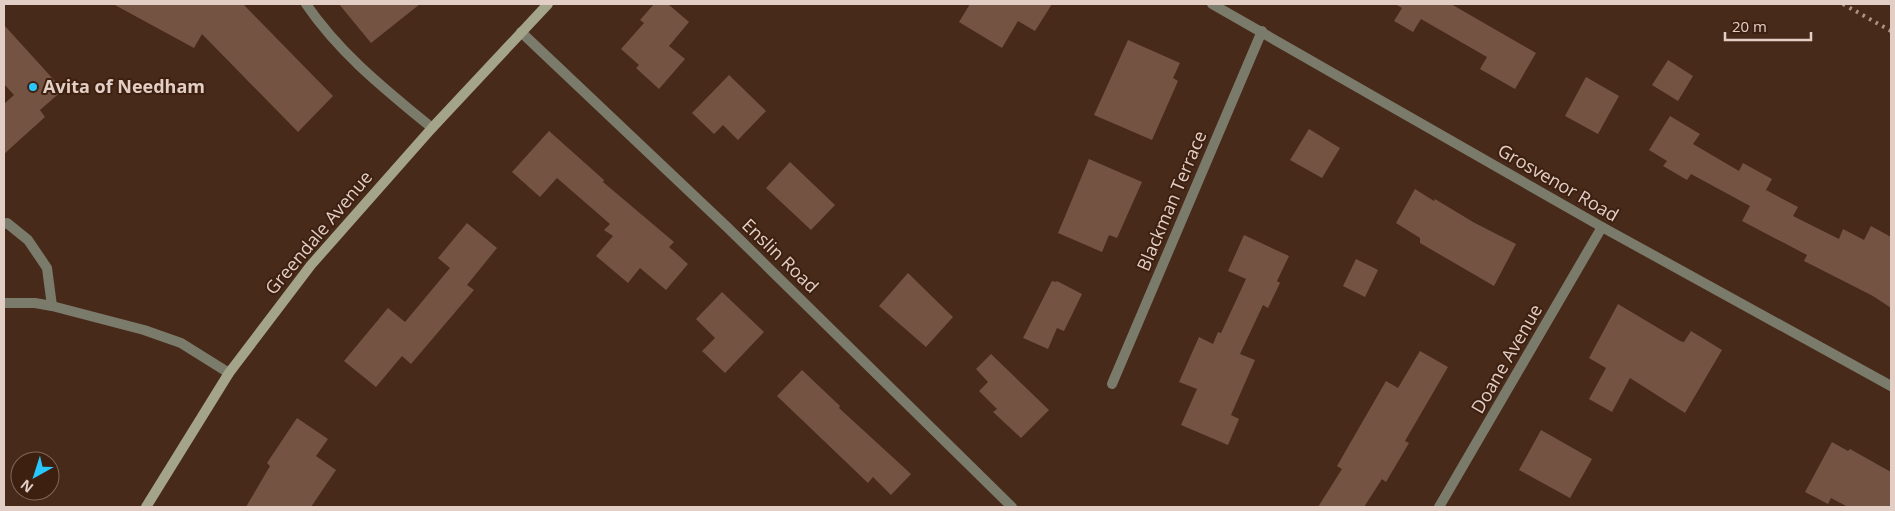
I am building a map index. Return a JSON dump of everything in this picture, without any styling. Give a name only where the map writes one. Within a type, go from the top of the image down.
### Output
[{"type":"main road","name":"Greendale Avenue","points":[[146,507],[229,373],[310,265],[432,128],[548,4]]},
{"type":"street","points":[[306,4],[348,57],[432,128]]},
{"type":"street","name":"Grosvenor Road","points":[[1212,4],[1602,227],[1891,386]]},
{"type":"street","name":"Blackman Terrace","points":[[1112,384],[1262,31]]},
{"type":"street","name":"Enslin Road","points":[[521,32],[734,234],[1012,507]]},
{"type":"street","points":[[4,224],[7,223],[28,240],[47,268],[52,306]]},
{"type":"street","name":"Doane Avenue","points":[[1439,507],[1602,227]]},
{"type":"street","points":[[4,303],[35,303],[52,306],[162,336],[181,343],[229,373]]},
{"type":"building","points":[[113,4],[243,4],[333,96],[298,132],[202,34],[194,48]]},
{"type":"building","points":[[339,4],[420,4],[371,43]]},
{"type":"building","points":[[654,4],[668,4],[689,22],[669,46],[685,59],[659,89],[636,68],[639,65],[621,49],[644,23],[640,20]]},
{"type":"building","points":[[970,4],[1052,4],[1035,31],[1018,21],[1002,48],[959,22]]},
{"type":"building","points":[[1395,4],[1451,4],[1536,53],[1515,89],[1480,69],[1487,57],[1421,19],[1413,32],[1394,21],[1402,8]]},
{"type":"building","name":"Avita of Needham","points":[[4,25],[63,90],[40,110],[45,117],[4,154],[4,104],[14,95],[4,84]]},
{"type":"building","points":[[1128,40],[1180,63],[1173,78],[1178,81],[1152,140],[1094,115]]},
{"type":"building","points":[[1668,60],[1693,76],[1678,101],[1652,85]]},
{"type":"building","points":[[729,75],[766,111],[738,140],[723,125],[714,134],[692,113]]},
{"type":"building","points":[[1586,77],[1619,96],[1598,134],[1565,116]]},
{"type":"building","points":[[1670,116],[1700,134],[1693,144],[1739,171],[1743,163],[1772,179],[1766,190],[1798,207],[1793,216],[1839,239],[1843,229],[1864,240],[1871,226],[1891,237],[1891,308],[1873,296],[1804,261],[1807,255],[1742,221],[1750,206],[1691,174],[1687,180],[1663,166],[1667,161],[1649,150]]},
{"type":"building","points":[[1309,129],[1340,148],[1322,178],[1290,160]]},
{"type":"building","points":[[549,131],[604,180],[603,182],[674,242],[669,247],[688,264],[666,290],[640,268],[628,283],[596,256],[613,236],[604,230],[610,224],[557,178],[540,197],[512,172]]},
{"type":"building","points":[[1089,159],[1142,182],[1117,238],[1109,235],[1102,252],[1058,233]]},
{"type":"building","points":[[790,162],[835,205],[811,230],[766,188]]},
{"type":"building","points":[[1415,189],[1516,244],[1494,286],[1420,243],[1420,238],[1396,223]]},
{"type":"building","points":[[467,223],[497,248],[467,285],[474,290],[411,364],[402,356],[376,387],[344,361],[388,308],[405,322],[450,268],[438,258]]},
{"type":"building","points":[[1244,235],[1289,256],[1277,281],[1280,283],[1268,308],[1263,305],[1240,354],[1255,360],[1231,415],[1239,419],[1228,445],[1181,425],[1197,389],[1179,382],[1199,337],[1213,344],[1218,332],[1221,333],[1246,279],[1228,271]]},
{"type":"building","points":[[1356,259],[1378,270],[1365,297],[1343,286]]},
{"type":"building","points":[[908,273],[953,317],[926,347],[879,306]]},
{"type":"building","points":[[1052,281],[1057,281],[1082,294],[1064,331],[1057,328],[1048,349],[1023,338]]},
{"type":"building","points":[[722,292],[764,332],[725,373],[702,351],[715,338],[696,319]]},
{"type":"building","points":[[1618,304],[1680,341],[1684,342],[1691,331],[1722,350],[1685,413],[1630,378],[1612,412],[1589,399],[1606,368],[1589,358]]},
{"type":"building","points":[[1420,351],[1448,367],[1405,441],[1409,443],[1386,482],[1382,479],[1364,507],[1318,507],[1342,469],[1337,466],[1386,381],[1398,388]]},
{"type":"building","points":[[991,354],[1049,410],[1021,438],[993,412],[997,409],[979,391],[988,382],[976,369]]},
{"type":"building","points":[[802,370],[840,406],[839,408],[911,474],[891,495],[873,477],[868,483],[777,396]]},
{"type":"building","points":[[297,418],[328,439],[316,456],[336,470],[311,507],[246,507],[270,466],[267,463]]},
{"type":"building","points":[[1541,430],[1592,459],[1570,498],[1519,470]]},
{"type":"building","points":[[1832,442],[1848,451],[1850,449],[1891,472],[1891,507],[1848,507],[1831,498],[1828,504],[1805,492]]},
{"type":"railway","points":[[1843,4],[1891,31]]},
{"type":"place","name":"Avita of Needham","points":[[33,87]]}]
